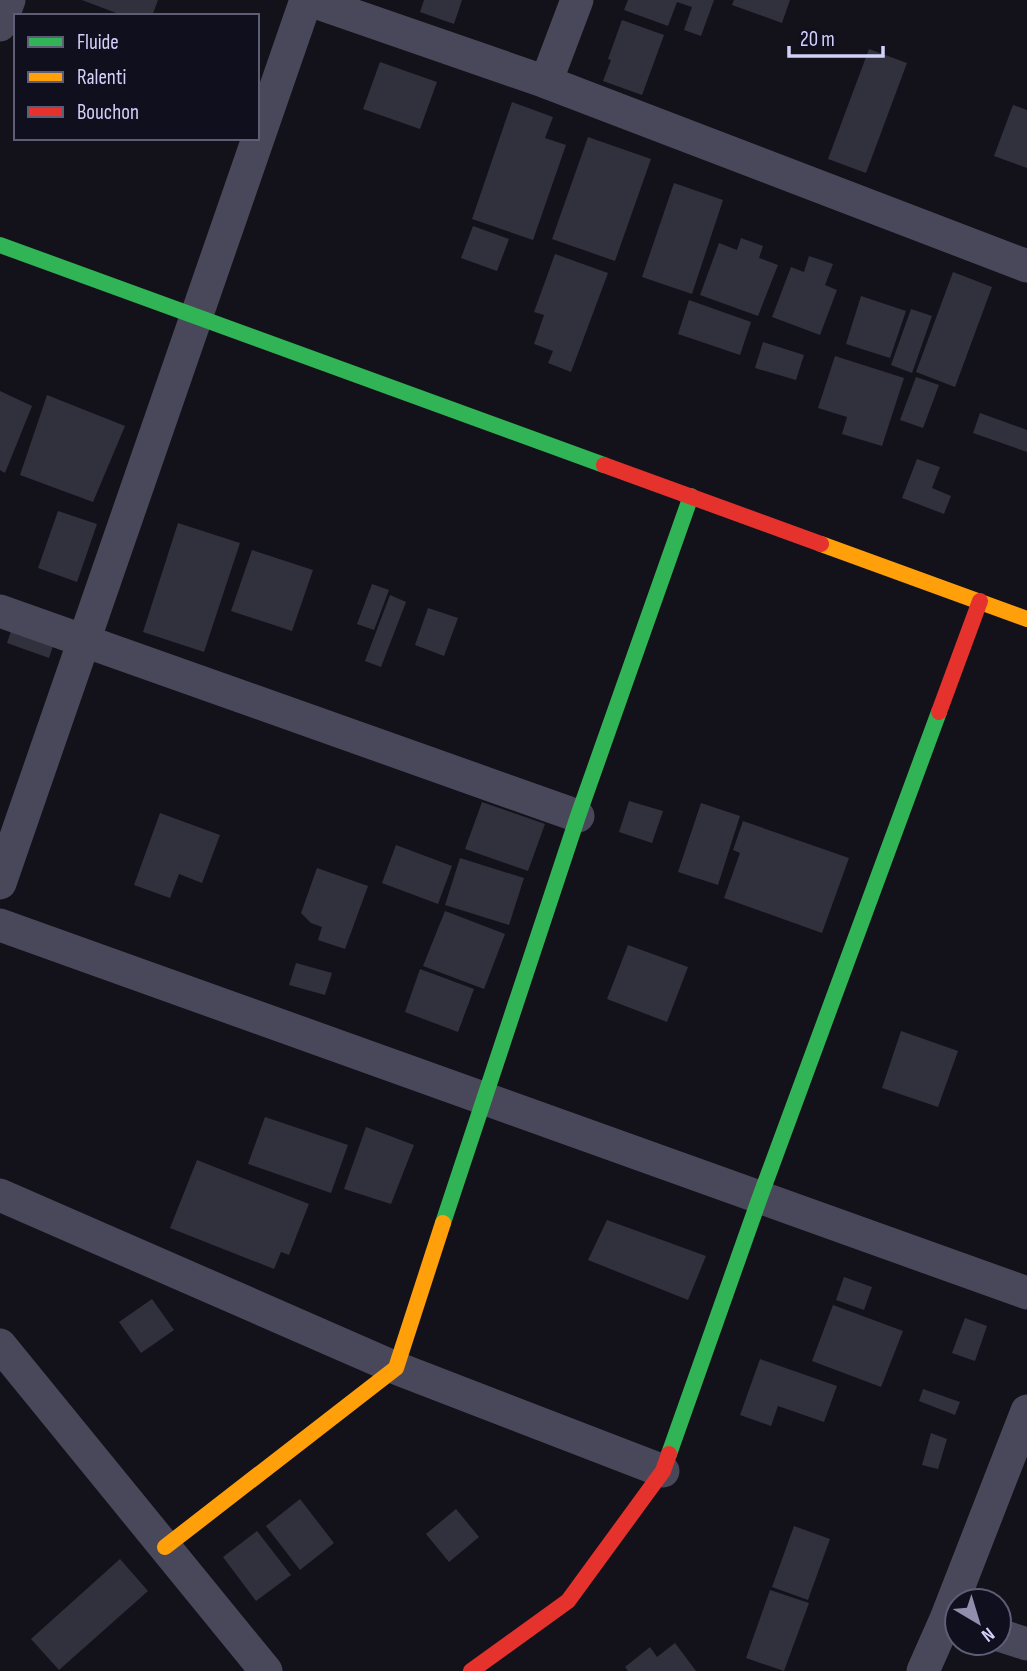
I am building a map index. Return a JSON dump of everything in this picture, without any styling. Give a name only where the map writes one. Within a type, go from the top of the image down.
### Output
[{"type":"street","points":[[0,25],[9,0]]},
{"type":"street","points":[[259,138],[308,0],[546,82],[1027,266]]},
{"type":"street","points":[[546,82],[577,0]]},
{"type":"street","points":[[0,883],[258,140]]},
{"type":"street","points":[[0,245],[1027,619]]},
{"type":"street","points":[[165,1547],[396,1368],[578,816],[691,496]]},
{"type":"street","points":[[471,1671],[568,1601],[663,1471],[760,1197],[980,601]]},
{"type":"street","points":[[0,611],[578,816]]},
{"type":"street","points":[[0,925],[1027,1293]]},
{"type":"street","points":[[0,1195],[396,1368],[663,1471]]},
{"type":"street","points":[[0,1345],[266,1671]]},
{"type":"street","points":[[964,1587],[1027,1411]]},
{"type":"street","points":[[923,1671],[943,1637]]},
{"type":"building","points":[[82,0],[158,0],[153,14],[119,14]]},
{"type":"building","points":[[424,0],[462,0],[454,24],[420,12]]},
{"type":"building","points":[[628,0],[714,0],[701,36],[684,30],[692,7],[677,2],[668,26],[624,10]]},
{"type":"building","points":[[734,0],[790,0],[782,23],[732,5]]},
{"type":"building","points":[[622,20],[664,35],[642,95],[603,81]]},
{"type":"building","points":[[869,49],[907,63],[866,173],[828,159]]},
{"type":"building","points":[[380,62],[437,82],[420,129],[363,109]]},
{"type":"building","points":[[512,102],[553,117],[545,138],[566,145],[533,240],[472,219]]},
{"type":"building","points":[[1013,105],[1027,110],[1027,168],[994,156]]},
{"type":"building","points":[[588,137],[651,159],[615,261],[552,239]]},
{"type":"building","points":[[674,183],[723,200],[692,294],[642,277]]},
{"type":"building","points":[[473,226],[509,239],[497,271],[461,258]]},
{"type":"building","points":[[741,238],[763,246],[759,258],[778,265],[758,316],[700,295],[719,243],[737,250]]},
{"type":"building","points":[[555,254],[608,273],[571,372],[548,363],[553,351],[534,344],[544,315],[534,312]]},
{"type":"building","points":[[809,256],[833,264],[825,285],[837,290],[820,335],[772,317],[791,267],[804,272]]},
{"type":"building","points":[[953,272],[992,287],[955,387],[916,372]]},
{"type":"building","points":[[861,296],[906,311],[890,358],[846,344]]},
{"type":"building","points":[[689,300],[751,322],[740,355],[678,334]]},
{"type":"building","points":[[911,309],[932,316],[912,373],[891,365]]},
{"type":"building","points":[[763,342],[804,355],[796,380],[755,368]]},
{"type":"building","points":[[835,356],[904,378],[882,446],[842,434],[847,417],[818,408]]},
{"type":"building","points":[[916,377],[939,385],[923,428],[900,420]]},
{"type":"building","points":[[0,391],[32,406],[5,473],[0,470]]},
{"type":"building","points":[[47,395],[125,426],[93,502],[20,475]]},
{"type":"building","points":[[980,413],[1027,430],[1027,452],[973,433]]},
{"type":"building","points":[[917,459],[940,467],[932,488],[951,496],[944,514],[902,498]]},
{"type":"building","points":[[58,511],[97,524],[77,582],[38,568]]},
{"type":"building","points":[[178,523],[240,543],[204,652],[143,632]]},
{"type":"building","points":[[252,550],[313,570],[292,631],[231,611]]},
{"type":"building","points":[[372,584],[389,590],[374,630],[357,624]]},
{"type":"building","points":[[390,595],[406,602],[381,667],[365,661]]},
{"type":"building","points":[[428,608],[458,618],[444,656],[415,645]]},
{"type":"building","points":[[13,625],[55,640],[49,658],[7,643]]},
{"type":"building","points":[[629,801],[663,811],[652,843],[619,832]]},
{"type":"building","points":[[482,802],[545,824],[528,871],[465,849]]},
{"type":"building","points":[[701,803],[740,816],[718,885],[678,872]]},
{"type":"building","points":[[160,813],[220,835],[202,883],[179,874],[170,898],[134,885]]},
{"type":"building","points":[[743,821],[849,858],[822,933],[724,898],[740,853],[733,850]]},
{"type":"building","points":[[396,845],[452,866],[438,904],[382,883]]},
{"type":"building","points":[[460,858],[524,878],[509,925],[445,905]]},
{"type":"building","points":[[317,868],[368,886],[345,949],[318,940],[322,927],[311,923],[301,913]]},
{"type":"building","points":[[445,911],[505,934],[484,989],[423,966]]},
{"type":"building","points":[[628,945],[688,967],[667,1022],[607,999]]},
{"type":"building","points":[[296,963],[332,973],[325,995],[289,985]]},
{"type":"building","points":[[420,969],[474,989],[458,1032],[405,1012]]},
{"type":"building","points":[[901,1031],[958,1051],[938,1107],[882,1088]]},
{"type":"building","points":[[265,1117],[348,1145],[331,1193],[248,1164]]},
{"type":"building","points":[[366,1127],[414,1145],[391,1204],[344,1189]]},
{"type":"building","points":[[197,1160],[309,1204],[289,1255],[281,1252],[274,1269],[170,1228]]},
{"type":"building","points":[[607,1220],[706,1256],[688,1300],[588,1260]]},
{"type":"building","points":[[844,1277],[872,1287],[864,1310],[836,1300]]},
{"type":"building","points":[[152,1299],[174,1330],[141,1353],[119,1322]]},
{"type":"building","points":[[833,1305],[903,1331],[881,1387],[812,1361]]},
{"type":"building","points":[[965,1318],[987,1326],[975,1361],[952,1353]]},
{"type":"building","points":[[760,1359],[837,1386],[824,1422],[778,1406],[771,1426],[740,1415]]},
{"type":"building","points":[[923,1389],[960,1402],[955,1415],[919,1401]]},
{"type":"building","points":[[931,1433],[947,1439],[938,1469],[922,1465]]},
{"type":"building","points":[[300,1499],[334,1543],[300,1570],[266,1526]]},
{"type":"building","points":[[456,1509],[479,1537],[449,1562],[426,1534]]},
{"type":"building","points":[[794,1526],[830,1539],[808,1600],[772,1587]]},
{"type":"building","points":[[257,1531],[291,1575],[256,1601],[223,1557]]},
{"type":"building","points":[[120,1559],[148,1591],[59,1670],[31,1639]]},
{"type":"building","points":[[770,1590],[809,1603],[784,1671],[746,1658]]},
{"type":"building","points":[[675,1643],[696,1671],[628,1671],[625,1667],[650,1647],[657,1657]]},
{"type":"traffic: fast","points":[[0,245],[604,465]]},
{"type":"traffic: fast","points":[[443,1223],[578,816],[691,496]]},
{"type":"traffic: fast","points":[[669,1454],[760,1197],[939,712]]},
{"type":"traffic: slow","points":[[821,544],[1027,619]]},
{"type":"traffic: slow","points":[[165,1547],[396,1368],[443,1223]]},
{"type":"traffic: jam","points":[[604,465],[821,544]]},
{"type":"traffic: jam","points":[[939,712],[980,601]]},
{"type":"traffic: jam","points":[[471,1671],[568,1601],[663,1471],[669,1454]]}]
